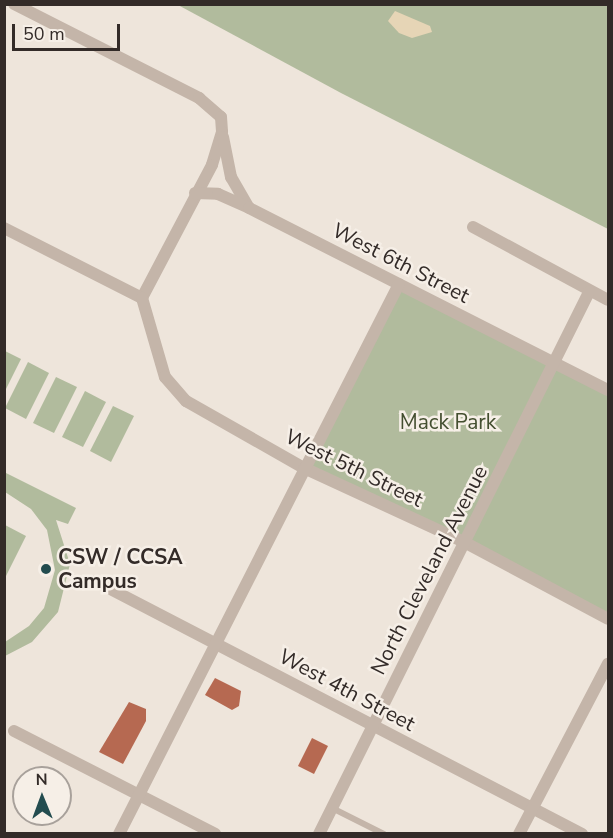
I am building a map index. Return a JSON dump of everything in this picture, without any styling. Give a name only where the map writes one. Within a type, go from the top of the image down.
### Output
[{"type":"street","points":[[14,4],[181,89],[216,110],[231,177],[249,208]]},
{"type":"street","points":[[4,228],[142,298],[195,193],[222,132]]},
{"type":"street","name":"West 6th Street","points":[[195,193],[218,194],[249,208],[609,390]]},
{"type":"street","points":[[472,227],[590,292],[609,300]]},
{"type":"street","points":[[119,834],[399,284]]},
{"type":"street","name":"North Cleveland Avenue","points":[[319,834],[590,292]]},
{"type":"street","name":"West 5th Street","points":[[142,298],[165,377],[186,401],[304,468],[464,542],[609,619]]},
{"type":"street","name":"West 4th Street","points":[[95,581],[582,834]]},
{"type":"street","points":[[519,834],[609,664]]},
{"type":"street","points":[[14,731],[215,834]]},
{"type":"lane","points":[[332,808],[384,834]]},
{"type":"green space","points":[[178,5],[608,5],[608,229],[341,93]]},
{"type":"green space","name":"Mack Park","points":[[399,284],[608,390],[608,619],[304,468]]},
{"type":"green space","points":[[5,351],[21,359],[5,391]]},
{"type":"green space","points":[[28,362],[49,373],[26,419],[5,408]]},
{"type":"green space","points":[[56,377],[77,387],[54,433],[33,423]]},
{"type":"green space","points":[[85,391],[106,402],[83,447],[62,437]]},
{"type":"green space","points":[[113,406],[134,416],[111,462],[90,451]]},
{"type":"green space","points":[[4,472],[76,508],[68,524],[56,520],[70,564],[58,612],[32,642],[5,656],[5,642],[29,626],[44,608],[55,570],[47,530],[31,509],[5,492]]},
{"type":"green space","points":[[5,525],[26,536],[5,578]]},
{"type":"sand","points":[[395,11],[430,26],[432,32],[412,38],[399,33],[388,21]]},
{"type":"building","points":[[215,678],[241,691],[239,706],[232,710],[205,695]]},
{"type":"building","points":[[129,702],[146,709],[146,721],[123,764],[99,752]]},
{"type":"building","points":[[312,738],[328,746],[314,774],[298,766]]},
{"type":"place","name":"CSW / CCSA Campus","points":[[46,569]]}]
